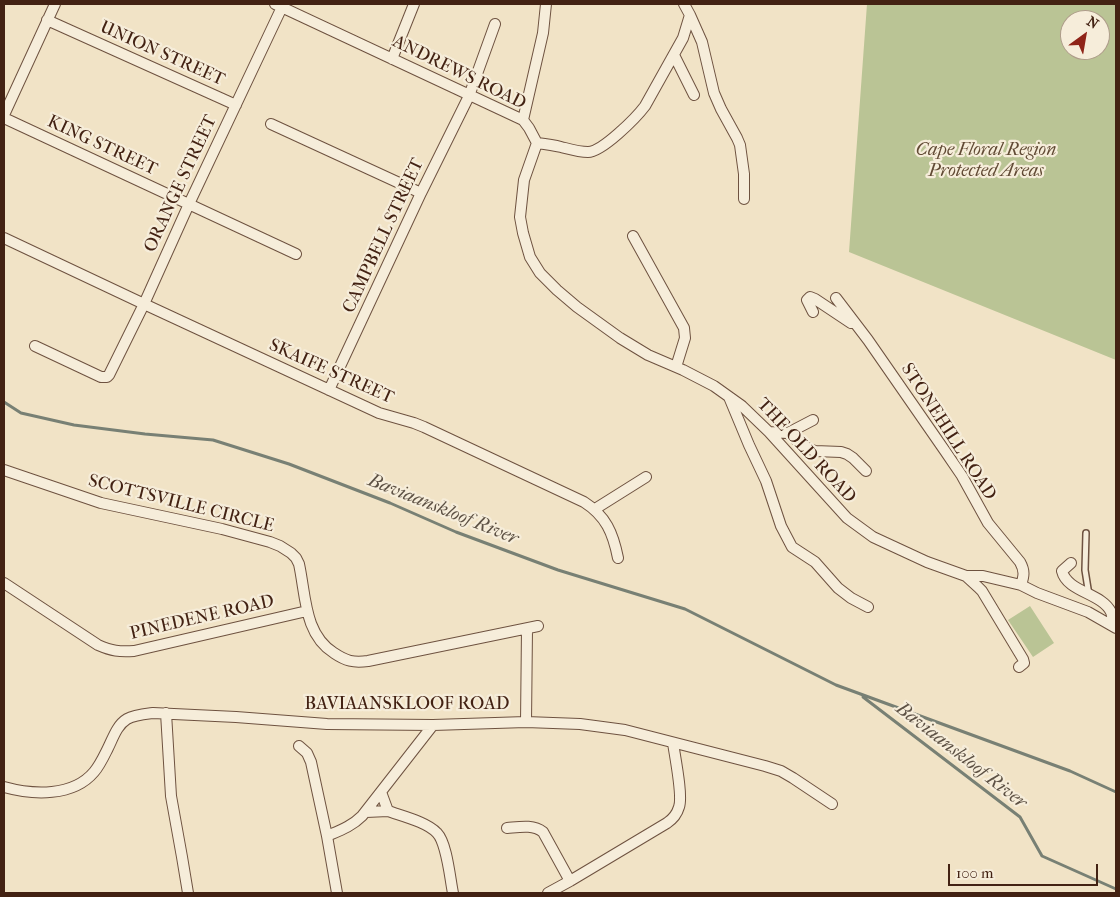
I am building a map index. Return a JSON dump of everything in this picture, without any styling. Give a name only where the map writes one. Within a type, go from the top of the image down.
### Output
[{"type":"street","points":[[4,116],[55,4]]},
{"type":"street","points":[[392,59],[414,4]]},
{"type":"street","points":[[523,120],[540,48],[546,4]]},
{"type":"street","points":[[684,4],[702,42],[714,93],[740,144],[744,174],[744,199]]},
{"type":"street","name":"ANDREWS ROAD","points":[[278,5],[523,120],[537,144]]},
{"type":"street","name":"ORANGE STREET","points":[[35,346],[101,377],[109,375],[236,105],[278,5]]},
{"type":"street","points":[[537,144],[589,152],[598,150],[608,142],[645,106],[686,31],[690,15]]},
{"type":"street","name":"UNION STREET","points":[[47,20],[236,105]]},
{"type":"street","name":"CAMPBELL STREET","points":[[329,390],[469,96],[495,24]]},
{"type":"street","points":[[674,55],[694,95]]},
{"type":"street","name":"KING STREET","points":[[4,116],[296,254]]},
{"type":"street","points":[[271,124],[421,194]]},
{"type":"street","name":"THE OLD ROAD","points":[[537,144],[524,180],[520,217],[530,257],[540,273],[577,307],[620,338],[648,355],[714,386],[742,406],[769,432],[836,507],[856,526],[873,537],[927,562],[966,576],[983,576],[1021,585],[1076,607],[1114,626]]},
{"type":"street","points":[[633,236],[684,328],[685,338],[676,367]]},
{"type":"street","name":"SKAIFE STREET","points":[[4,238],[379,413],[424,427],[584,502],[595,509],[610,530],[618,558]]},
{"type":"street","points":[[813,312],[807,300],[810,297],[859,328]]},
{"type":"street","name":"STONEHILL ROAD","points":[[836,298],[906,393],[962,476],[988,523],[1020,562],[1024,569],[1021,585]]},
{"type":"street","points":[[729,396],[766,481],[781,526],[792,547],[816,562],[838,588],[868,607]]},
{"type":"street","points":[[769,432],[788,433],[813,420]]},
{"type":"street","points":[[788,433],[815,451],[847,454],[866,471]]},
{"type":"street","name":"SCOTTSVILLE CIRCLE","points":[[4,470],[101,503],[222,529],[280,546],[296,558],[299,564],[307,611],[319,641],[345,660],[356,662],[368,661],[538,626]]},
{"type":"street","points":[[595,509],[646,477]]},
{"type":"street","name":"THE OLD ROAD","points":[[1071,563],[1062,571],[1064,576],[1073,585],[1100,600],[1110,611],[1114,626]]},
{"type":"street","points":[[966,576],[978,586],[1018,650],[1024,661],[1019,668]]},
{"type":"street","name":"PINEDENE ROAD","points":[[4,583],[98,645],[121,652],[134,651],[307,611]]},
{"type":"street","points":[[526,722],[527,629]]},
{"type":"street","points":[[166,713],[170,796],[188,893]]},
{"type":"street","name":"BAVIAANSKLOOF ROAD","points":[[4,787],[13,790],[43,793],[62,791],[80,785],[96,770],[118,727],[127,720],[142,714],[166,713],[327,724],[433,725],[526,722],[580,724],[625,730],[781,771],[832,804]]},
{"type":"street","points":[[327,836],[356,823],[433,725]]},
{"type":"street","points":[[548,893],[667,823],[675,816],[680,806],[681,795],[673,743]]},
{"type":"street","points":[[299,746],[307,753],[312,762],[337,893]]},
{"type":"street","points":[[381,792],[388,811]]},
{"type":"street","points":[[366,812],[388,811],[419,823],[438,834],[445,851],[453,893]]},
{"type":"street","points":[[507,828],[532,827],[540,829],[570,881]]},
{"type":"lane","points":[[1086,533],[1085,570],[1089,595]]},
{"type":"green space","name":"Cape Floral Region Protected Areas","points":[[867,4],[1116,4],[1116,360],[849,252]]},
{"type":"green space","points":[[1030,606],[1054,643],[1033,657],[1008,620]]},
{"type":"waterway","name":"Baviaanskloof River","points":[[4,402],[21,413],[74,425],[213,440],[289,464],[390,503],[456,532],[558,570],[685,609],[836,685],[1070,771],[1116,792]]},
{"type":"waterway","name":"Baviaanskloof River","points":[[863,697],[1020,817],[1042,856],[1116,889]]}]
